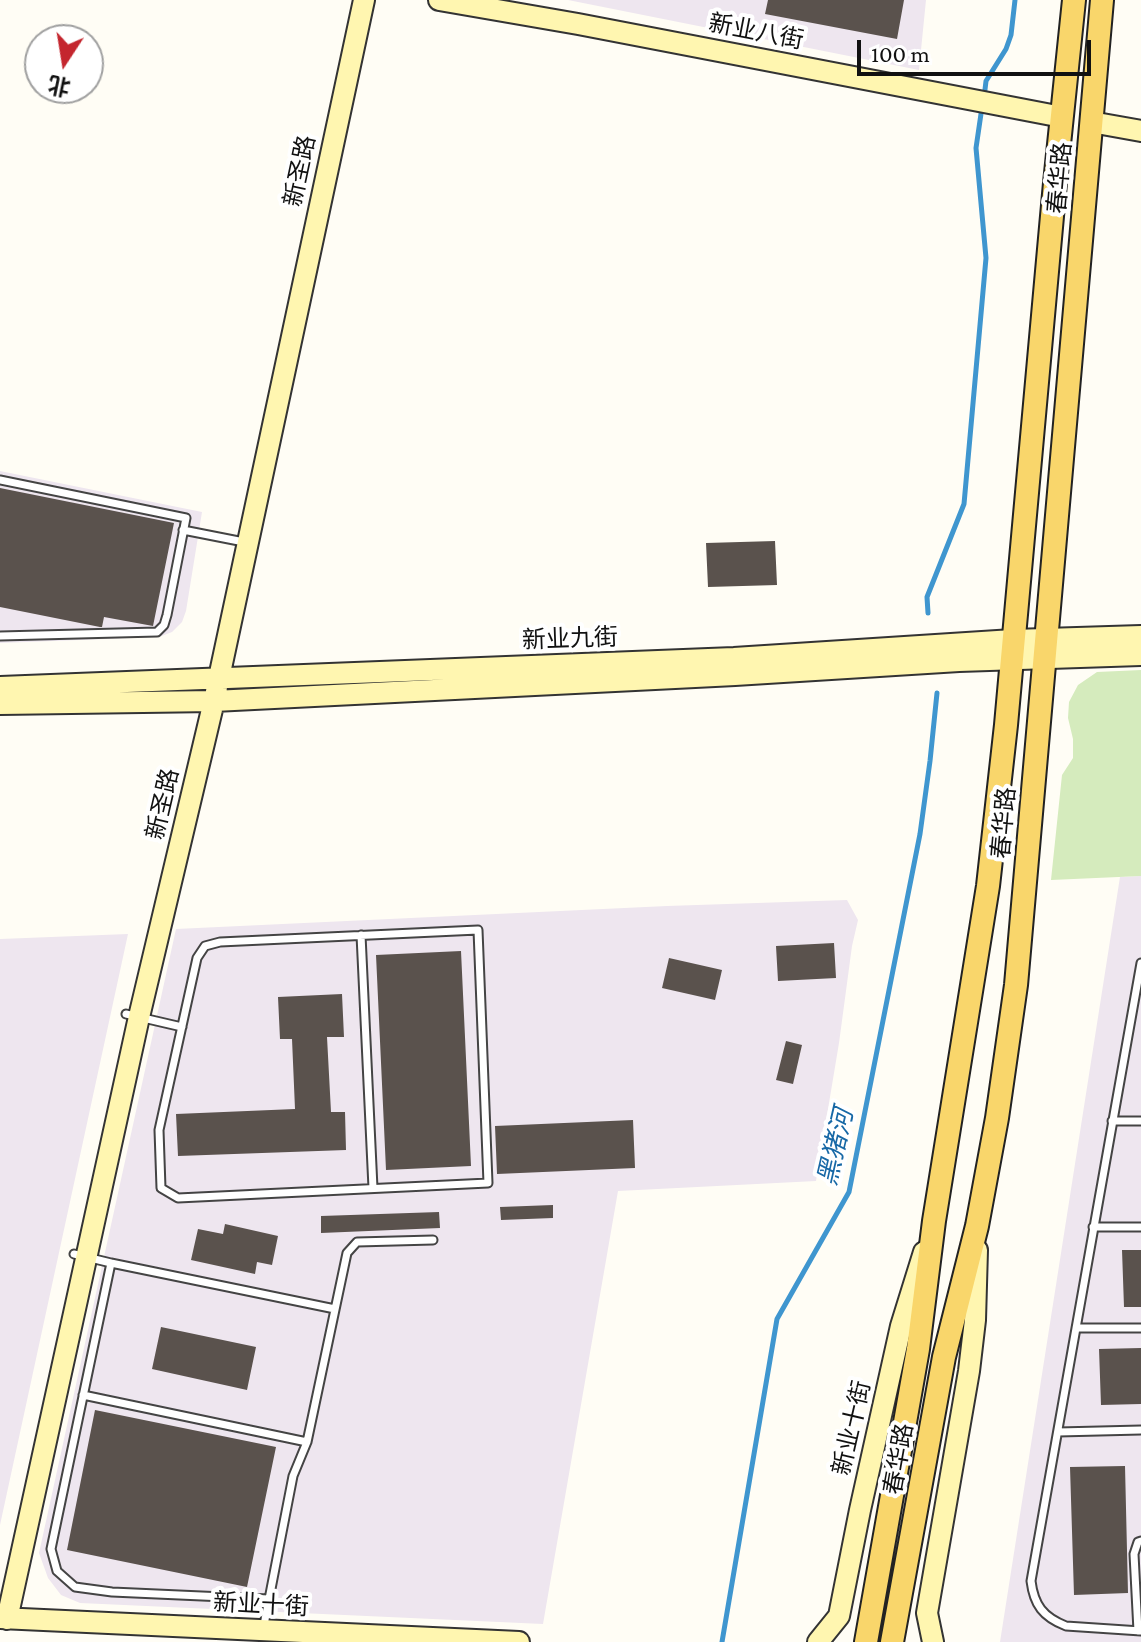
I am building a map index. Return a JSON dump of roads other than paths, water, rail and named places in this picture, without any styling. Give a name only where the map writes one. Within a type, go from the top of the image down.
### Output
[{"type":"main road","name":"春华路","points":[[866,1642],[918,1349],[934,1221],[988,886],[1074,0]]},
{"type":"main road","name":"春华路","points":[[892,1642],[944,1357],[977,1226],[997,1118],[1016,985],[1102,0]]},
{"type":"street","name":"新圣路","points":[[4,1618],[132,1016],[210,690],[353,0]]},
{"type":"street","name":"新圣路","points":[[241,542],[364,0]]},
{"type":"street","name":"新业八街","points":[[439,0],[1062,117]]},
{"type":"street","points":[[1091,122],[1141,131]]},
{"type":"street","name":"新业九街","points":[[1045,649],[1141,636]]},
{"type":"street","name":"新业九街","points":[[0,704],[734,658],[1013,649],[1141,655]]},
{"type":"street","name":"新业九街","points":[[0,687],[210,690]]},
{"type":"street","name":"新业十街","points":[[818,1642],[839,1616],[901,1326],[934,1221]]},
{"type":"street","points":[[933,1642],[927,1613],[969,1371],[975,1320],[977,1226]]},
{"type":"street","name":"新圣路","points":[[0,1592],[80,1255]]},
{"type":"street","name":"新业十街","points":[[4,1618],[519,1642]]},
{"type":"lane","points":[[0,480],[186,518],[167,615],[164,625],[157,632],[0,636]]},
{"type":"lane","points":[[183,530],[241,542]]},
{"type":"lane","points":[[478,930],[488,1183],[178,1198],[161,1188],[159,1130],[182,1027],[197,958],[205,946],[220,942],[478,930]]},
{"type":"lane","points":[[361,935],[373,1188]]},
{"type":"lane","points":[[1141,963],[1031,1581],[1033,1596],[1041,1610],[1066,1626],[1139,1631],[1134,1554],[1141,1541]]},
{"type":"lane","points":[[132,1016],[182,1027]]},
{"type":"lane","points":[[1131,1017],[1141,1017]]},
{"type":"lane","points":[[1112,1121],[1141,1121]]},
{"type":"lane","points":[[1093,1227],[1141,1227]]},
{"type":"lane","points":[[262,1631],[293,1476],[307,1442],[347,1253],[357,1242],[433,1240]]},
{"type":"lane","points":[[80,1255],[335,1309]]},
{"type":"lane","points":[[111,1263],[51,1549],[57,1571],[75,1587],[269,1599]]},
{"type":"lane","points":[[1076,1328],[1141,1328]]},
{"type":"lane","points":[[83,1395],[307,1442]]},
{"type":"lane","points":[[1058,1432],[1141,1430]]},
{"type":"waterway","points":[[984,98],[986,81],[1011,35],[1015,0]]},
{"type":"waterway","points":[[928,613],[927,597],[964,504],[986,258],[976,148],[982,107]]},
{"type":"waterway","name":"黑猪河","points":[[722,1642],[777,1319],[849,1192],[920,834],[937,693]]}]
